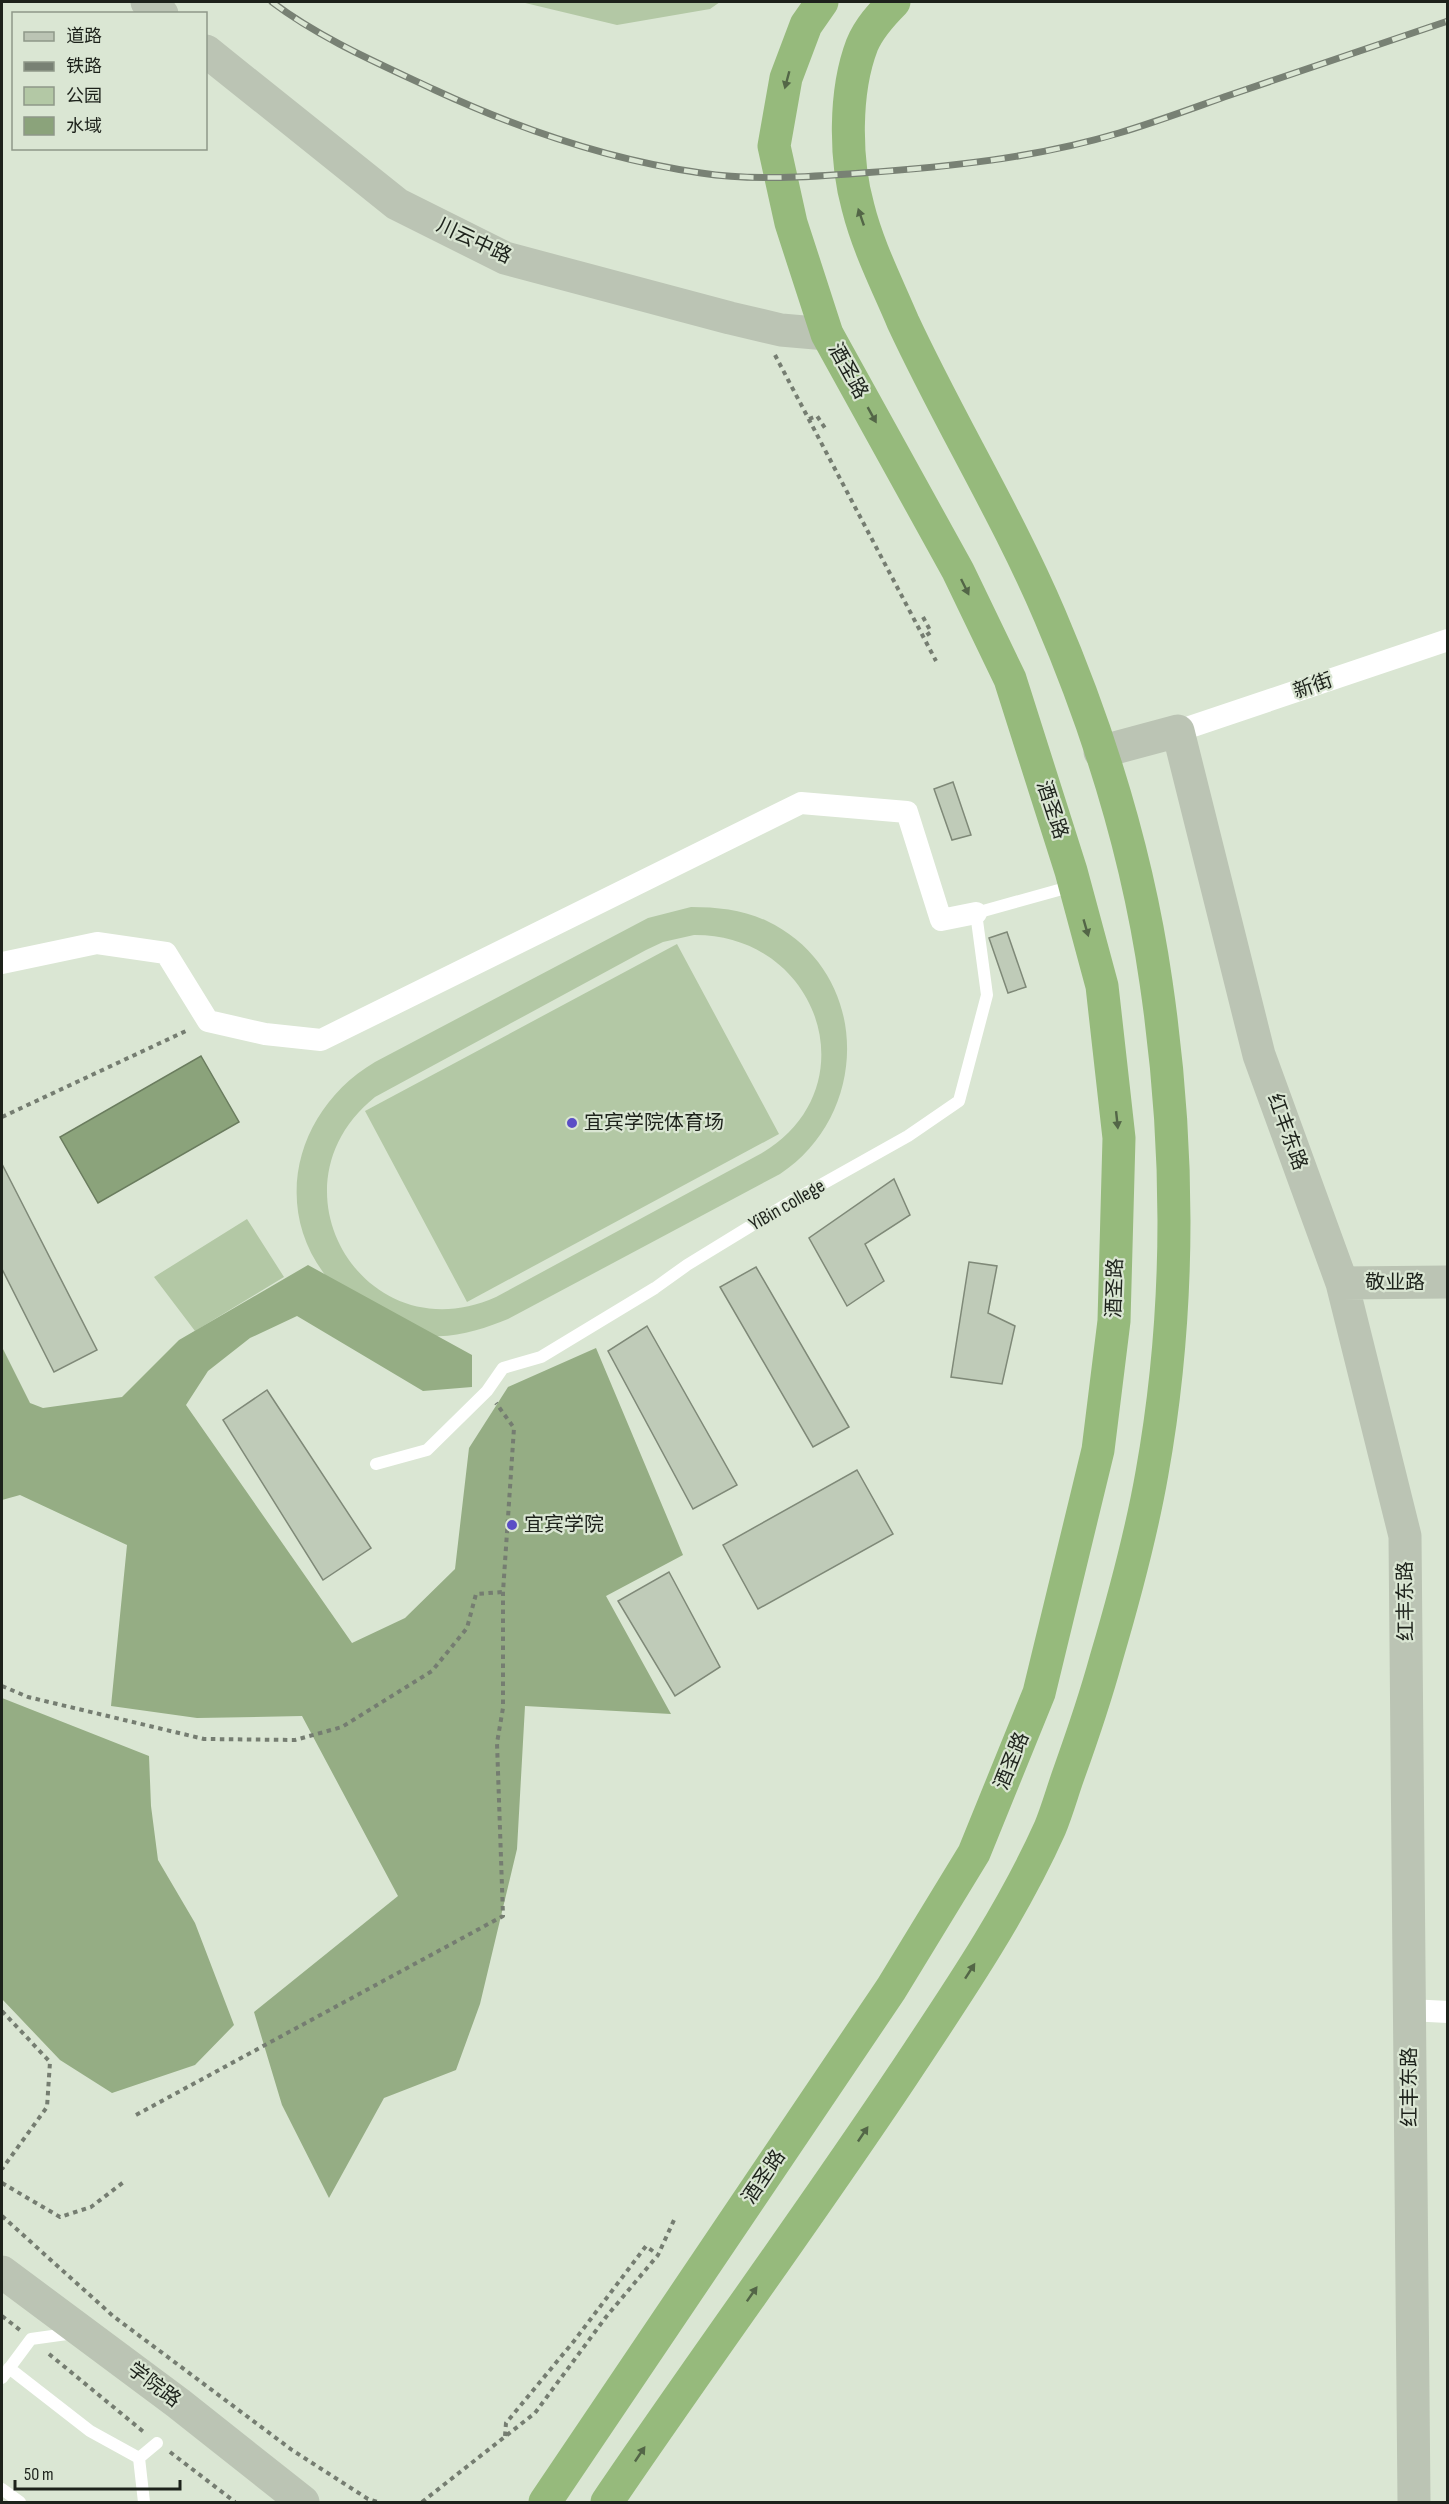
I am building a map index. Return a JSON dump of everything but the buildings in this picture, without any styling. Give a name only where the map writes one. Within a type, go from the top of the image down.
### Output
[{"type":"highway","points":[[607,2502],[682,2392],[831,2183],[1001,1922],[1051,1825],[1093,1704],[1128,1583],[1152,1472],[1168,1352],[1175,1222],[1168,1088],[1157,985],[1142,897],[1122,820],[1086,708],[1051,618],[1016,541],[927,374],[881,272],[856,203],[847,122],[871,25],[894,2]]},
{"type":"highway","name":"酒圣路","points":[[545,2502],[891,1989],[968,1863],[1039,1693],[1098,1450],[1114,1321],[1119,1138],[1102,986],[1071,871],[1010,679],[958,571],[827,334],[790,223],[774,146],[786,78],[813,9]]},
{"type":"street","points":[[147,2],[160,12]]},
{"type":"street","name":"川云中路","points":[[207,52],[397,204],[505,258],[780,330],[827,334]]},
{"type":"street","name":"新街","points":[[1178,731],[1448,640]]},
{"type":"street","points":[[1100,752],[1178,731]]},
{"type":"street","name":"红丰东路","points":[[1178,731],[1258,1055],[1342,1283],[1405,1536],[1414,2502]]},
{"type":"street","points":[[2,963],[97,943],[166,952],[208,1021],[265,1034],[321,1040],[801,802],[907,812],[941,920],[976,913]]},
{"type":"street","name":"敬业路","points":[[1342,1283],[1448,1282]]},
{"type":"street","points":[[1409,2010],[1448,2012]]},
{"type":"street","name":"学院路","points":[[2,2272],[178,2403],[303,2502]]},
{"type":"lane","points":[[976,913],[1074,886]]},
{"type":"lane","name":"YiBin college","points":[[376,1464],[427,1450],[487,1390],[503,1368],[541,1357],[655,1288],[687,1265],[784,1205],[908,1136],[959,1101],[987,995],[976,913]]},
{"type":"lane","points":[[83,2332],[31,2339],[5,2373],[90,2431],[139,2458]]},
{"type":"lane","points":[[139,2458],[157,2443]]},
{"type":"lane","points":[[139,2458],[144,2502]]},
{"type":"lane","points":[[2,2489],[20,2502]]},
{"type":"path","points":[[764,326],[769,344],[936,662]]},
{"type":"path","points":[[809,419],[817,416],[827,431]]},
{"type":"path","points":[[923,616],[931,632],[924,637]]},
{"type":"path","points":[[2,1118],[208,1021]]},
{"type":"path","points":[[136,2115],[503,1916],[497,1743],[503,1708],[503,1592],[514,1428],[487,1390]]},
{"type":"path","points":[[2,1686],[38,1700],[204,1739],[295,1740],[342,1726],[432,1671],[467,1628],[476,1594],[503,1592]]},
{"type":"path","points":[[2,2011],[50,2062],[47,2107],[2,2169]]},
{"type":"path","points":[[2,2183],[60,2217],[91,2207],[125,2181]]},
{"type":"path","points":[[2,2216],[123,2323],[292,2450],[368,2499],[378,2502]]},
{"type":"path","points":[[422,2502],[535,2413],[599,2326],[658,2255],[674,2220]]},
{"type":"path","points":[[505,2437],[506,2423],[574,2341],[646,2246],[658,2255]]},
{"type":"path","points":[[2,2316],[157,2443],[235,2502]]},
{"type":"green space","points":[[521,2],[720,2],[710,9],[617,25]]},
{"type":"green space","points":[[691,907],[749,914],[767,921],[801,944],[826,973],[841,1007],[847,1043],[844,1080],[831,1116],[810,1148],[780,1174],[508,1319],[474,1331],[449,1336],[414,1332],[333,1284],[311,1252],[300,1222],[297,1191],[300,1161],[310,1132],[326,1105],[348,1082],[375,1062],[648,918]],"holes":[[[694,935],[737,941],[773,960],[799,986],[816,1019],[821,1055],[815,1091],[796,1125],[762,1153],[496,1297],[449,1309],[406,1303],[371,1283],[344,1253],[330,1215],[328,1175],[343,1134],[375,1097],[663,942]]]},
{"type":"green space","name":"宜宾学院体育场","points":[[677,944],[779,1134],[467,1302],[365,1111]]},
{"type":"green space","points":[[247,1219],[284,1277],[195,1331],[154,1277]]},
{"type":"shaded area","points":[[308,1265],[472,1355],[472,1387],[423,1391],[297,1316],[250,1338],[208,1371],[186,1405],[352,1643],[405,1618],[455,1569],[469,1448],[508,1387],[596,1348],[683,1555],[606,1596],[671,1714],[525,1706],[517,1849],[480,2004],[456,2070],[384,2098],[329,2198],[282,2105],[254,2012],[398,1896],[302,1716],[197,1718],[111,1706],[127,1545],[20,1495],[2,1500],[2,1347],[30,1403],[43,1408],[122,1397],[179,1340]]},
{"type":"shaded area","points":[[2,1698],[149,1756],[151,1806],[158,1860],[195,1923],[234,2025],[195,2065],[112,2093],[60,2060],[2,1999]]},
{"type":"water","points":[[201,1056],[239,1122],[98,1203],[60,1137]]},
{"type":"railway","points":[[272,2],[310,28],[372,60],[467,104],[532,130],[632,160],[701,173],[761,178],[926,168],[1024,155],[1088,142],[1448,21]]},
{"type":"place","name":"宜宾学院体育场","points":[[572,1123]]},
{"type":"place","name":"宜宾学院","points":[[512,1525]]}]
